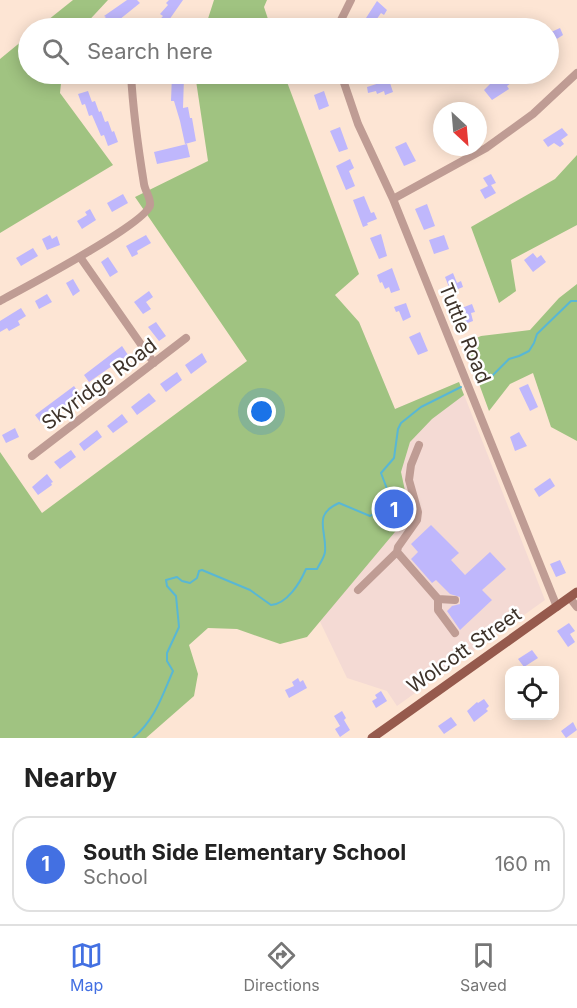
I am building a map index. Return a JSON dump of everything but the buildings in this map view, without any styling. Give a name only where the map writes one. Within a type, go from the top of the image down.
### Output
[{"type":"main road","name":"Wolcott Street","points":[[372,738],[574,595]]},
{"type":"street","points":[[342,18],[351,0]]},
{"type":"street","points":[[393,199],[486,148],[533,114],[577,73]]},
{"type":"street","points":[[0,302],[80,257],[149,211],[151,201],[145,188],[131,84]]},
{"type":"street","name":"Tuttle Road","points":[[344,84],[358,124],[393,199],[557,607]]},
{"type":"street","points":[[80,257],[154,363]]},
{"type":"street","name":"Skyridge Road","points":[[32,456],[186,338]]},
{"type":"street","points":[[358,590],[397,552],[398,547],[417,520],[418,512],[409,480],[411,465],[419,445]]},
{"type":"street","points":[[397,552],[438,599],[438,610],[455,633]]},
{"type":"street","points":[[574,595],[577,607]]},
{"type":"street","points":[[438,599],[455,600]]},
{"type":"shaded area","points":[[359,322],[395,409],[459,382],[545,600],[397,706],[387,691],[347,678],[313,607],[234,392]]},
{"type":"green space","points":[[73,0],[108,0],[91,18],[50,18]]},
{"type":"green space","points":[[214,0],[267,0],[264,7],[268,18],[208,18]]},
{"type":"green space","points":[[18,44],[18,84],[61,84],[60,93],[113,165],[0,233],[0,59]]},
{"type":"green space","points":[[196,84],[288,84],[359,274],[335,295],[359,322],[395,409],[459,382],[464,395],[432,419],[410,442],[401,472],[410,514],[307,637],[280,644],[237,629],[208,628],[189,645],[198,674],[194,696],[146,738],[0,738],[0,452],[42,513],[247,361],[135,197],[208,161]]},
{"type":"green space","points":[[577,155],[577,225],[511,260],[516,291],[499,303],[471,227],[555,179]]},
{"type":"green space","points":[[577,284],[577,441],[551,427],[533,373],[510,384],[489,411],[464,343],[481,336],[530,330],[559,298]]},
{"type":"waterway","points":[[476,382],[490,378],[509,359],[529,351],[537,334],[571,301],[577,301]]},
{"type":"waterway","points":[[133,738],[152,715],[173,671],[167,661],[167,653],[179,627],[176,596],[167,586],[166,580],[177,577],[190,583],[202,570],[250,590],[271,605],[282,601],[297,586],[306,569],[317,569],[323,558],[325,552],[323,518],[331,508],[339,503],[370,516],[380,510],[390,508],[392,502],[381,473],[394,458],[401,423],[421,407],[461,387]]},
{"type":"place","name":"South Side Elementary School","points":[[394,509]]}]
